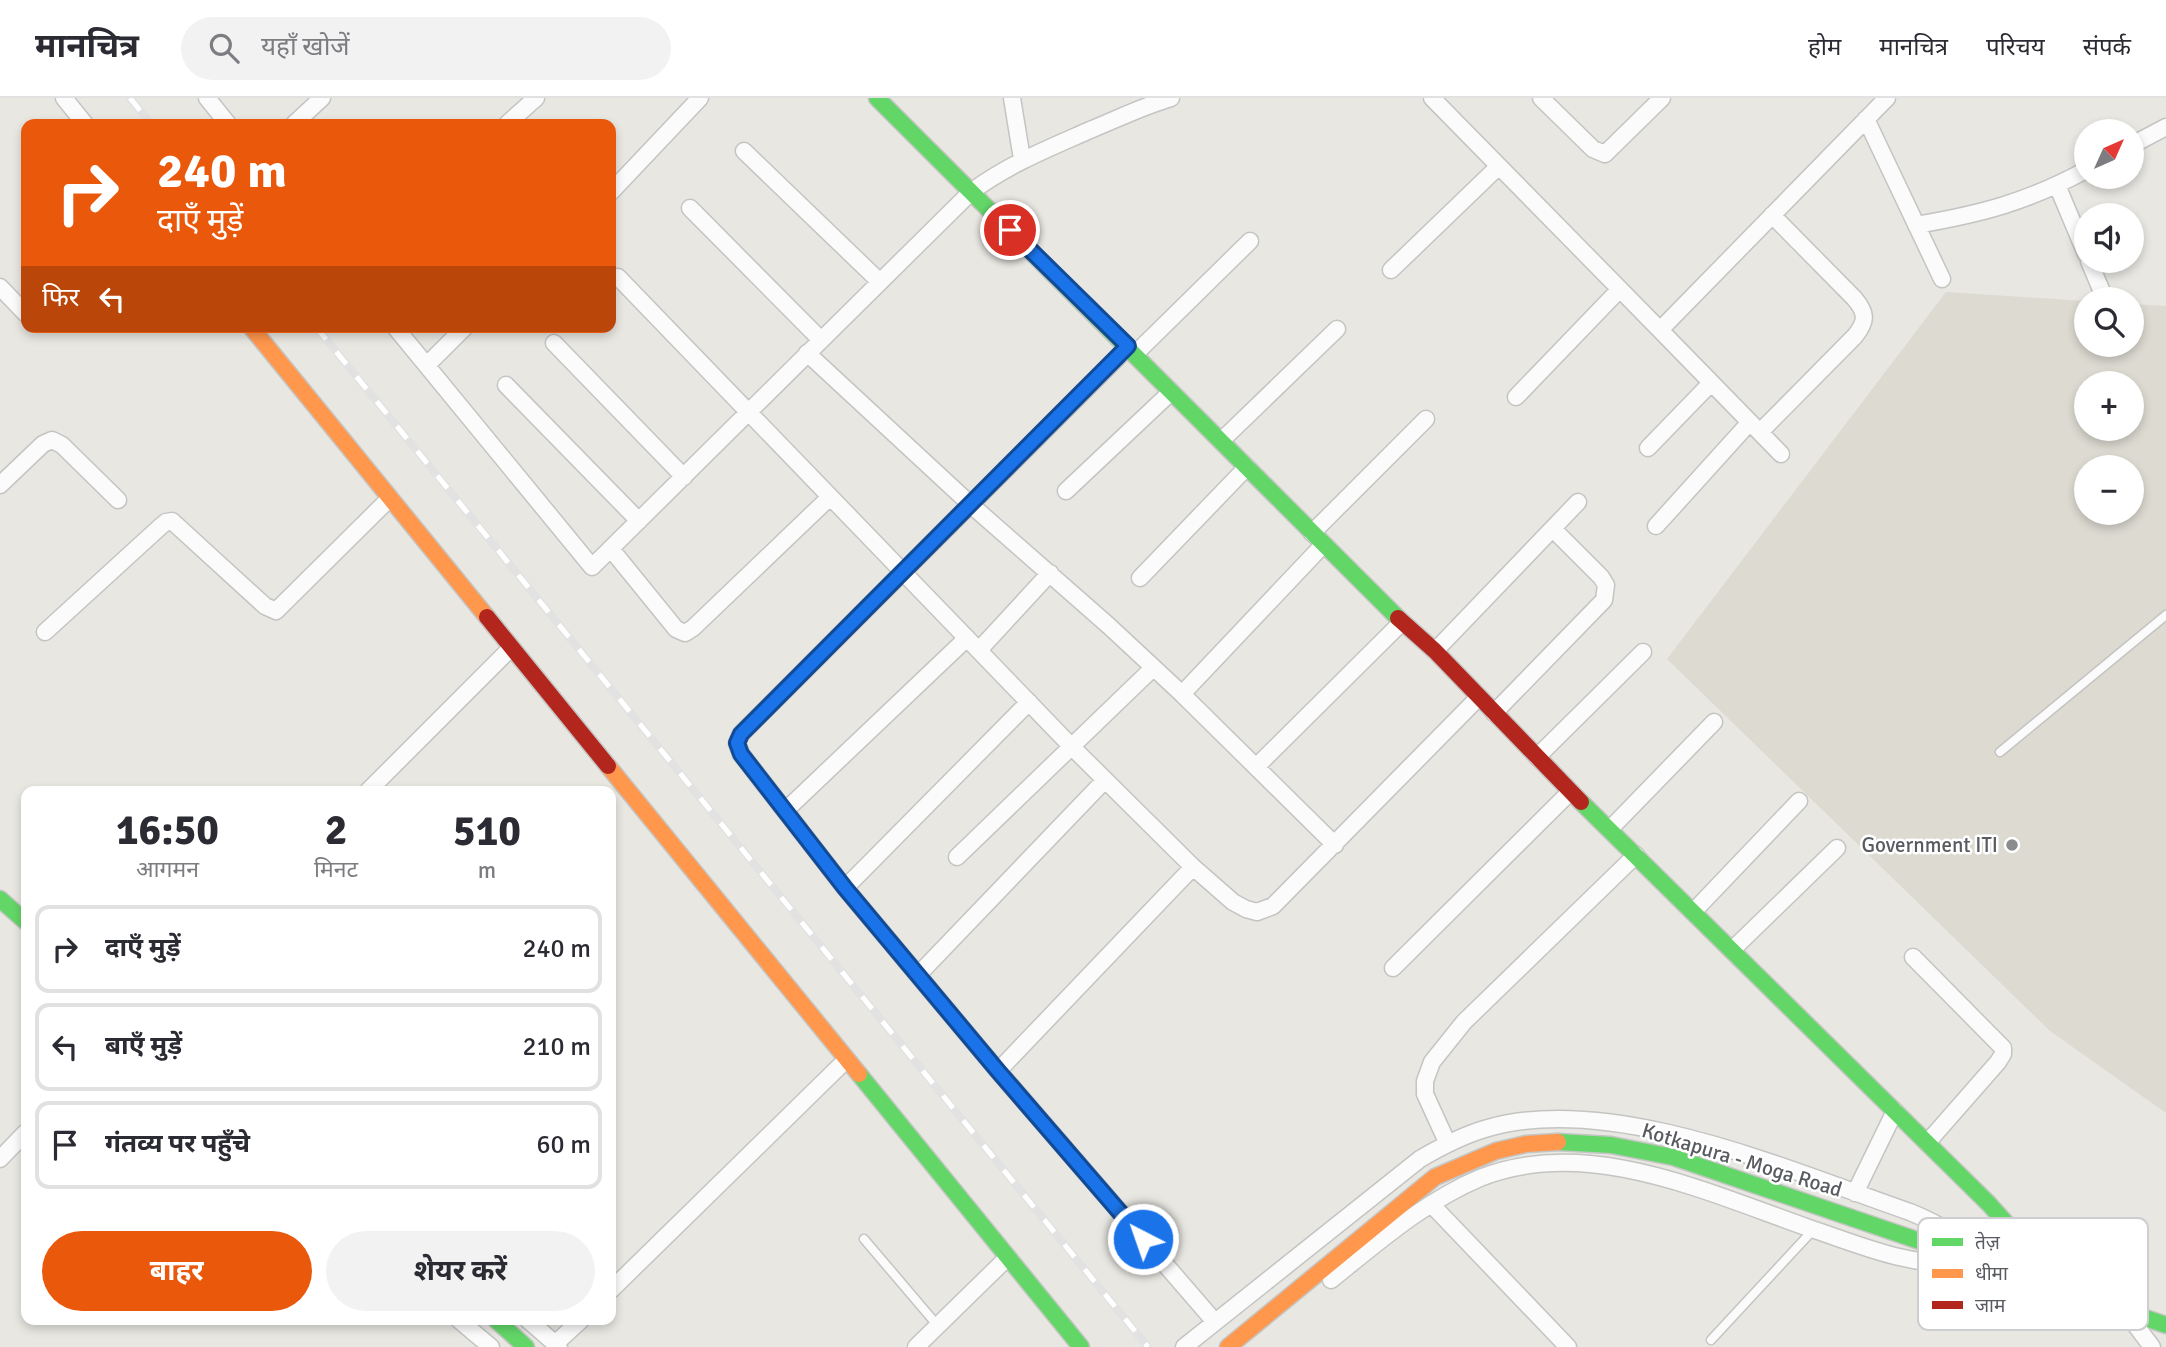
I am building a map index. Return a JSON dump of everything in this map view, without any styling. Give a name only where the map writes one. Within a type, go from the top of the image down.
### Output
[{"type":"main road","points":[[878,98],[1318,539],[1435,652],[1570,792],[1694,911],[2002,1218]]},
{"type":"main road","points":[[256,333],[1081,1347]]},
{"type":"main road","points":[[0,899],[21,918]]},
{"type":"main road","name":"Kotkapura - Moga Road","points":[[1228,1347],[1435,1177],[1470,1160],[1504,1148],[1576,1141],[1624,1146],[1673,1157],[1918,1239]]},
{"type":"main road","name":"Kotkapura - Moga Road","points":[[2148,1319],[2166,1325]]},
{"type":"main road","points":[[502,1325],[526,1347]]},
{"type":"street","points":[[64,98],[81,119]]},
{"type":"street","points":[[207,98],[224,119]]},
{"type":"street","points":[[299,119],[322,98]]},
{"type":"street","points":[[513,119],[536,98]]},
{"type":"street","points":[[616,187],[700,98]]},
{"type":"street","points":[[1012,98],[1022,159]]},
{"type":"street","points":[[401,333],[592,567],[971,192],[1022,159],[1132,111],[1171,98]]},
{"type":"street","points":[[1432,98],[1781,454]]},
{"type":"street","points":[[1541,98],[1593,149],[1605,154],[1662,98]]},
{"type":"street","points":[[1660,330],[1866,119],[1880,100]]},
{"type":"street","points":[[1866,119],[1942,279]]},
{"type":"street","points":[[2144,139],[2166,127]]},
{"type":"street","points":[[744,151],[880,281]]},
{"type":"street","points":[[1391,270],[1499,166]]},
{"type":"street","points":[[1916,225],[1984,213],[2074,176]]},
{"type":"street","points":[[2057,185],[2074,225]]},
{"type":"street","points":[[690,208],[821,340]]},
{"type":"street","points":[[1656,526],[1755,427],[1855,336],[1863,325],[1863,308],[1772,215]]},
{"type":"street","points":[[1215,1322],[998,1071],[845,888],[741,754],[737,743],[738,737],[970,504],[1250,241]]},
{"type":"street","points":[[618,277],[1071,746],[1193,867],[1233,902],[1246,909],[1257,912],[1273,906],[1479,697]]},
{"type":"street","points":[[0,287],[21,309]]},
{"type":"street","points":[[1516,397],[1620,289]]},
{"type":"street","points":[[1221,441],[1337,329]]},
{"type":"street","points":[[427,365],[459,333]]},
{"type":"street","points":[[554,343],[684,477]]},
{"type":"street","points":[[807,353],[1182,694],[1335,845]]},
{"type":"street","points":[[1648,448],[1711,383]]},
{"type":"street","points":[[506,385],[639,521]]},
{"type":"street","points":[[1066,491],[1171,391]]},
{"type":"street","points":[[1182,694],[1426,419]]},
{"type":"street","points":[[0,485],[43,444],[52,440],[62,444],[118,500]]},
{"type":"street","points":[[1140,578],[1247,467]]},
{"type":"street","points":[[611,549],[676,629],[685,633],[831,497]]},
{"type":"street","points":[[45,632],[160,527],[172,521],[265,606],[276,611],[390,498]]},
{"type":"street","points":[[1435,652],[1578,502]]},
{"type":"street","points":[[1494,713],[1604,600],[1606,584],[1601,577],[1553,529]]},
{"type":"street","points":[[786,810],[1050,573]]},
{"type":"street","points":[[1256,766],[1402,622]]},
{"type":"street","points":[[373,786],[511,648]]},
{"type":"street","points":[[1537,757],[1643,652]]},
{"type":"street","points":[[957,857],[1153,668]]},
{"type":"street","points":[[845,888],[1028,702]]},
{"type":"street","points":[[1610,829],[1714,722]]},
{"type":"street","points":[[918,975],[1105,780]]},
{"type":"street","points":[[1393,968],[1570,792]]},
{"type":"street","points":[[1694,911],[1800,801]]},
{"type":"street","points":[[1732,950],[1836,848]]},
{"type":"street","points":[[1447,1143],[1425,1094],[1425,1081],[1432,1062],[1464,1022],[1636,855]]},
{"type":"street","points":[[998,1071],[1193,867]]},
{"type":"street","points":[[1913,957],[2003,1048],[1998,1062],[1927,1143]]},
{"type":"street","points":[[616,1285],[846,1060]]},
{"type":"street","points":[[1855,1193],[1895,1111]]},
{"type":"street","points":[[1184,1347],[1391,1181],[1447,1143],[1489,1127],[1563,1118],[1619,1122],[1748,1156],[1923,1218]]},
{"type":"street","points":[[0,1158],[21,1137]]},
{"type":"street","points":[[1247,1347],[1389,1234],[1432,1205],[1480,1178],[1530,1165],[1569,1163],[1631,1170],[1918,1262]]},
{"type":"street","points":[[1432,1205],[1568,1347]]},
{"type":"street","points":[[916,1347],[1007,1258]]},
{"type":"street","points":[[465,1325],[491,1347]]},
{"type":"street","points":[[534,1325],[557,1346],[576,1325]]},
{"type":"street","points":[[2139,1330],[2152,1347]]},
{"type":"lane","points":[[2000,752],[2166,615]]},
{"type":"lane","points":[[1711,1340],[1814,1229]]},
{"type":"lane","points":[[864,1239],[938,1326]]},
{"type":"shaded area","name":"Government ITI","points":[[1946,292],[2074,300],[2074,357],[2144,357],[2144,305],[2166,306],[2166,1113],[2050,1031],[1667,659]]},
{"type":"railway","points":[[130,98],[147,119]]},
{"type":"railway","points":[[321,333],[1148,1347]]},
{"type":"traffic: fast","points":[[877,98],[1398,618]]},
{"type":"traffic: fast","points":[[1581,802],[2002,1218]]},
{"type":"traffic: fast","points":[[0,899],[21,918]]},
{"type":"traffic: fast","points":[[859,1074],[1081,1347]]},
{"type":"traffic: fast","points":[[1558,1142],[1611,1145],[1673,1157],[1918,1240]]},
{"type":"traffic: fast","points":[[2148,1319],[2166,1325]]},
{"type":"traffic: fast","points":[[502,1325],[526,1347]]},
{"type":"traffic: slow","points":[[256,333],[487,617]]},
{"type":"traffic: slow","points":[[608,766],[859,1074]]},
{"type":"traffic: slow","points":[[1228,1347],[1435,1177],[1496,1151],[1526,1144],[1558,1142]]},
{"type":"traffic: jam","points":[[487,617],[608,766]]},
{"type":"traffic: jam","points":[[1398,618],[1435,651],[1581,802]]},
{"type":"place","name":"Government ITI","points":[[2012,845]]},
{"type":"route","points":[[1010,230],[1128,346],[738,737],[737,743],[741,754],[845,888],[1143,1239]]}]
